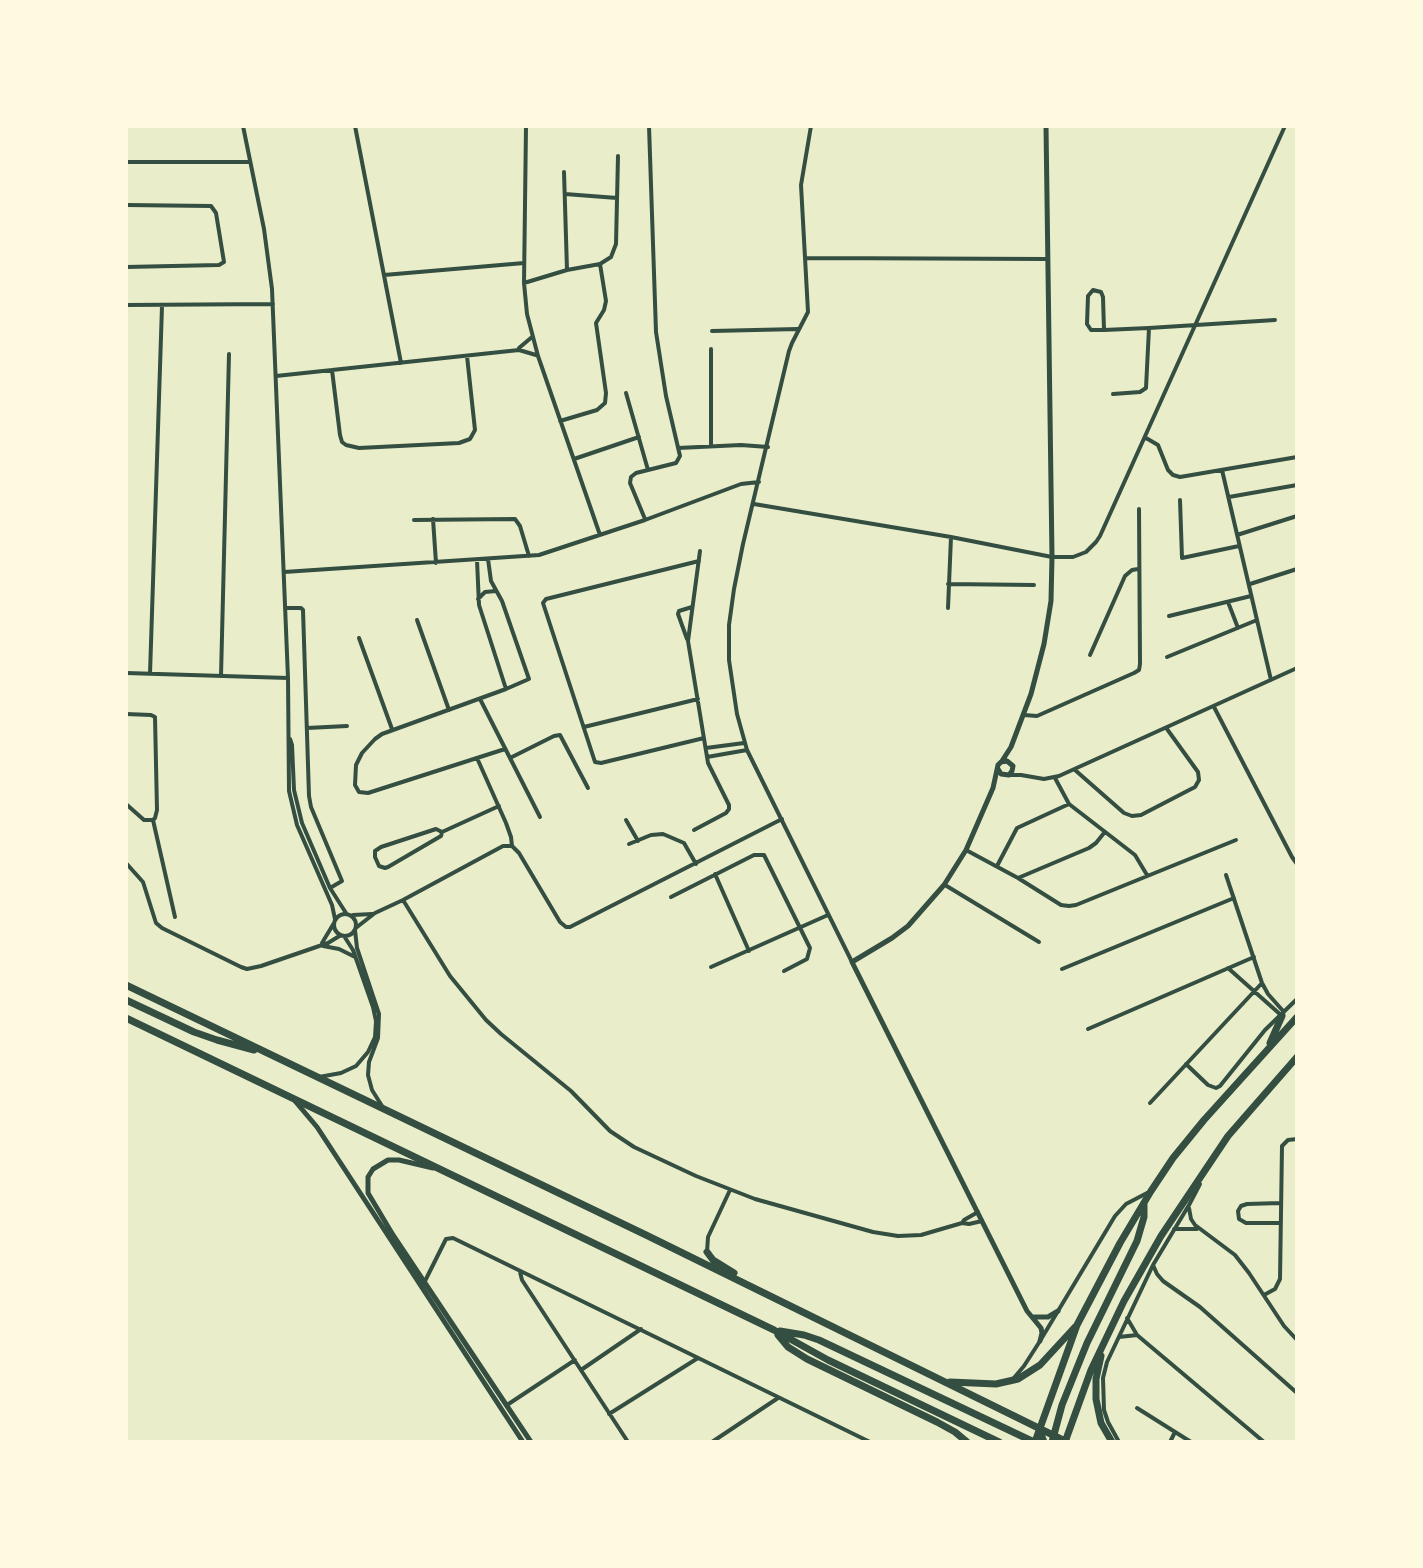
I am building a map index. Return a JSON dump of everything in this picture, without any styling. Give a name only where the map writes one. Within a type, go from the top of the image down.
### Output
[{"type":"main road","points":[[126,985],[947,1382],[1052,1438],[1066,1442],[1091,1370],[1154,1247],[1228,1136],[1297,1057]]},
{"type":"main road","points":[[126,1000],[194,1032],[266,1052]]},
{"type":"main road","points":[[1266,1050],[1283,1014]]},
{"type":"main road","points":[[774,1330],[819,1340],[1034,1442],[1077,1325],[1151,1191],[1186,1142],[1297,1017]]},
{"type":"main road","points":[[126,1018],[774,1330],[828,1360],[999,1442]]},
{"type":"main road","points":[[1052,1438],[1087,1343],[1137,1241],[1144,1217],[1144,1203]]},
{"type":"main road","points":[[707,1252],[713,1260],[777,1299]]},
{"type":"main road","points":[[947,1382],[1011,1382],[1040,1365],[1077,1325]]},
{"type":"main road","points":[[774,1330],[788,1347],[807,1359],[937,1422],[967,1442]]},
{"type":"main road","points":[[1108,1335],[1096,1379],[1096,1399],[1101,1423],[1112,1442]]},
{"type":"main road","points":[[1039,1429],[1044,1442]]},
{"type":"street","points":[[243,126],[269,262],[273,304],[290,739],[297,809],[330,888],[356,920],[357,948],[379,1014],[378,1038],[369,1062],[368,1075],[372,1090],[386,1111]]},
{"type":"street","points":[[355,126],[401,363]]},
{"type":"street","points":[[526,126],[525,303],[538,356],[600,535]]},
{"type":"street","points":[[645,520],[630,480],[636,473],[676,463],[680,456],[656,332],[649,126]]},
{"type":"street","points":[[811,126],[801,185],[808,312],[789,351],[737,574],[729,625],[729,660],[737,714],[747,750],[1027,1311],[1041,1328],[1040,1341]]},
{"type":"street","points":[[852,962],[908,926],[944,885],[966,850],[1001,762],[1024,715],[1044,644],[1051,601],[1052,557],[1046,126]]},
{"type":"street","points":[[754,504],[1052,557],[1080,555],[1096,542],[1285,126]]},
{"type":"street","points":[[524,283],[600,264],[614,254],[618,156]]},
{"type":"street","points":[[126,162],[250,162]]},
{"type":"street","points":[[564,172],[567,270]]},
{"type":"street","points":[[565,194],[617,198]]},
{"type":"street","points":[[126,205],[211,206],[216,213],[224,262],[219,265],[126,267]]},
{"type":"street","points":[[806,258],[1048,259]]},
{"type":"street","points":[[384,275],[524,263]]},
{"type":"street","points":[[560,421],[597,410],[605,403],[596,323],[606,301],[600,264]]},
{"type":"street","points":[[1104,330],[1103,297],[1099,290],[1093,290],[1088,296],[1088,327],[1091,330],[1104,330],[1149,328],[1275,320]]},
{"type":"street","points":[[126,305],[273,304]]},
{"type":"street","points":[[150,674],[162,306]]},
{"type":"street","points":[[1113,394],[1140,392],[1146,388],[1149,328]]},
{"type":"street","points":[[712,331],[798,329]]},
{"type":"street","points":[[513,351],[532,337]]},
{"type":"street","points":[[711,349],[711,445]]},
{"type":"street","points":[[276,376],[513,351],[526,351],[538,356]]},
{"type":"street","points":[[221,676],[229,354]]},
{"type":"street","points":[[332,370],[340,435],[346,445],[359,448],[459,443],[470,439],[475,430],[467,356]]},
{"type":"street","points":[[626,393],[648,470]]},
{"type":"street","points":[[574,459],[639,437]]},
{"type":"street","points":[[1145,438],[1158,445],[1168,470],[1176,476],[1297,457]]},
{"type":"street","points":[[678,448],[711,445],[768,447]]},
{"type":"street","points":[[1222,470],[1271,680]]},
{"type":"street","points":[[284,572],[529,556],[645,520],[741,484],[759,482]]},
{"type":"street","points":[[1229,497],[1297,485]]},
{"type":"street","points":[[1180,500],[1182,558],[1240,546]]},
{"type":"street","points":[[1024,715],[1037,716],[1139,670],[1139,509]]},
{"type":"street","points":[[1237,535],[1297,516]]},
{"type":"street","points":[[433,519],[436,563]]},
{"type":"street","points":[[414,520],[515,519],[529,556]]},
{"type":"street","points":[[948,608],[951,537]]},
{"type":"street","points":[[688,641],[700,551]]},
{"type":"street","points":[[488,559],[489,574],[529,676],[526,681],[392,729],[375,739],[356,765],[355,785],[359,792],[368,793],[505,749]]},
{"type":"street","points":[[477,560],[480,612],[506,689]]},
{"type":"street","points":[[699,561],[544,600],[543,607],[594,760],[598,763],[704,738]]},
{"type":"street","points":[[1090,655],[1125,576],[1138,569]]},
{"type":"street","points":[[1249,585],[1297,569]]},
{"type":"street","points":[[948,584],[1034,585]]},
{"type":"street","points":[[478,599],[485,592],[496,591]]},
{"type":"street","points":[[1169,616],[1251,596]]},
{"type":"street","points":[[1228,602],[1238,628]]},
{"type":"street","points":[[693,606],[678,614],[688,641],[707,757],[729,809],[694,830]]},
{"type":"street","points":[[285,608],[303,610],[310,803],[342,880],[330,888]]},
{"type":"street","points":[[417,620],[449,710]]},
{"type":"street","points":[[1167,657],[1257,620]]},
{"type":"street","points":[[359,638],[392,729]]},
{"type":"street","points":[[998,769],[1006,775],[1055,778],[1297,668]]},
{"type":"street","points":[[126,673],[288,678]]},
{"type":"street","points":[[480,699],[540,817]]},
{"type":"street","points":[[584,727],[698,699]]},
{"type":"street","points":[[1213,706],[1297,864]]},
{"type":"street","points":[[126,714],[155,717],[157,810],[153,820],[175,917]]},
{"type":"street","points":[[307,728],[347,726]]},
{"type":"street","points":[[1075,770],[1124,813],[1141,815],[1195,787],[1199,780],[1198,772],[1167,729]]},
{"type":"street","points":[[510,758],[560,735],[588,788]]},
{"type":"street","points":[[290,739],[289,781],[293,811],[332,905],[335,930],[343,936],[355,957],[373,1007],[376,1030],[365,1056],[351,1069],[318,1077]]},
{"type":"street","points":[[706,748],[744,743]]},
{"type":"street","points":[[993,788],[1012,771],[1011,747]]},
{"type":"street","points":[[707,757],[747,750]]},
{"type":"street","points":[[477,758],[499,806],[512,846],[566,927],[574,926],[782,819]]},
{"type":"street","points":[[1001,762],[1007,761],[1027,775]]},
{"type":"street","points":[[1055,778],[1069,804],[1135,855],[1147,875]]},
{"type":"street","points":[[126,804],[144,820],[153,820]]},
{"type":"street","points":[[997,866],[1017,828],[1069,804]]},
{"type":"street","points":[[442,832],[436,829],[381,847],[375,851],[379,866],[388,867],[441,836],[442,832],[499,806]]},
{"type":"street","points":[[626,820],[638,841]]},
{"type":"street","points":[[1018,878],[1089,848],[1104,833]]},
{"type":"street","points":[[629,844],[651,835],[663,834],[684,843],[696,864]]},
{"type":"street","points":[[966,850],[1061,905],[1069,906],[1236,840]]},
{"type":"street","points":[[126,863],[143,882],[156,923],[247,969],[353,934],[375,913],[503,846],[512,846]]},
{"type":"street","points":[[671,897],[756,854],[764,855],[810,948],[809,957],[784,971]]},
{"type":"street","points":[[715,874],[749,951]]},
{"type":"street","points":[[1226,875],[1262,983],[1283,1014]]},
{"type":"street","points":[[944,885],[1039,942]]},
{"type":"street","points":[[1062,969],[1234,898]]},
{"type":"street","points":[[403,900],[450,976],[474,1006],[501,1034],[571,1091],[620,1139],[730,1190],[813,1217],[886,1234],[921,1235],[962,1223],[982,1221]]},
{"type":"street","points":[[321,945],[340,915],[375,913]]},
{"type":"street","points":[[711,967],[828,915]]},
{"type":"street","points":[[321,945],[355,957]]},
{"type":"street","points":[[1088,1029],[1254,957]]},
{"type":"street","points":[[1228,968],[1283,1014]]},
{"type":"street","points":[[1150,1103],[1262,983]]},
{"type":"street","points":[[1186,1064],[1208,1085],[1220,1086],[1265,1030],[1297,999]]},
{"type":"street","points":[[292,1097],[317,1127],[504,1407],[531,1442]]},
{"type":"street","points":[[1264,1295],[1275,1289],[1280,1279],[1282,1146],[1297,1137]]},
{"type":"street","points":[[383,1224],[368,1193],[368,1177],[373,1169],[388,1160],[438,1169]]},
{"type":"street","points":[[1119,1442],[1104,1410],[1103,1378],[1117,1338],[1153,1265],[1189,1205],[1204,1170]]},
{"type":"street","points":[[707,1252],[708,1237],[730,1190]]},
{"type":"street","points":[[1011,1382],[1040,1341],[1120,1209],[1151,1191]]},
{"type":"street","points":[[1281,1203],[1247,1204],[1238,1211],[1239,1219],[1246,1223],[1281,1223]]},
{"type":"street","points":[[1189,1205],[1191,1219],[1200,1230],[1235,1255],[1297,1340]]},
{"type":"street","points":[[962,1223],[978,1212]]},
{"type":"street","points":[[1174,1229],[1200,1230]]},
{"type":"street","points":[[422,1284],[444,1243],[450,1238],[457,1239],[870,1442]]},
{"type":"street","points":[[1153,1265],[1163,1281],[1200,1307],[1297,1393]]},
{"type":"street","points":[[520,1271],[522,1280],[628,1442]]},
{"type":"street","points":[[1145,1281],[1163,1281]]},
{"type":"street","points":[[1033,1317],[1048,1317],[1058,1311]]},
{"type":"street","points":[[1127,1318],[1137,1335],[1264,1442]]},
{"type":"street","points":[[581,1370],[641,1329]]},
{"type":"street","points":[[1117,1338],[1137,1335]]},
{"type":"street","points":[[609,1414],[698,1358]]},
{"type":"street","points":[[504,1407],[575,1360]]},
{"type":"street","points":[[712,1442],[778,1398]]},
{"type":"street","points":[[504,1407],[523,1442]]},
{"type":"street","points":[[1137,1408],[1191,1442]]},
{"type":"street","points":[[1170,1442],[1175,1432]]}]
